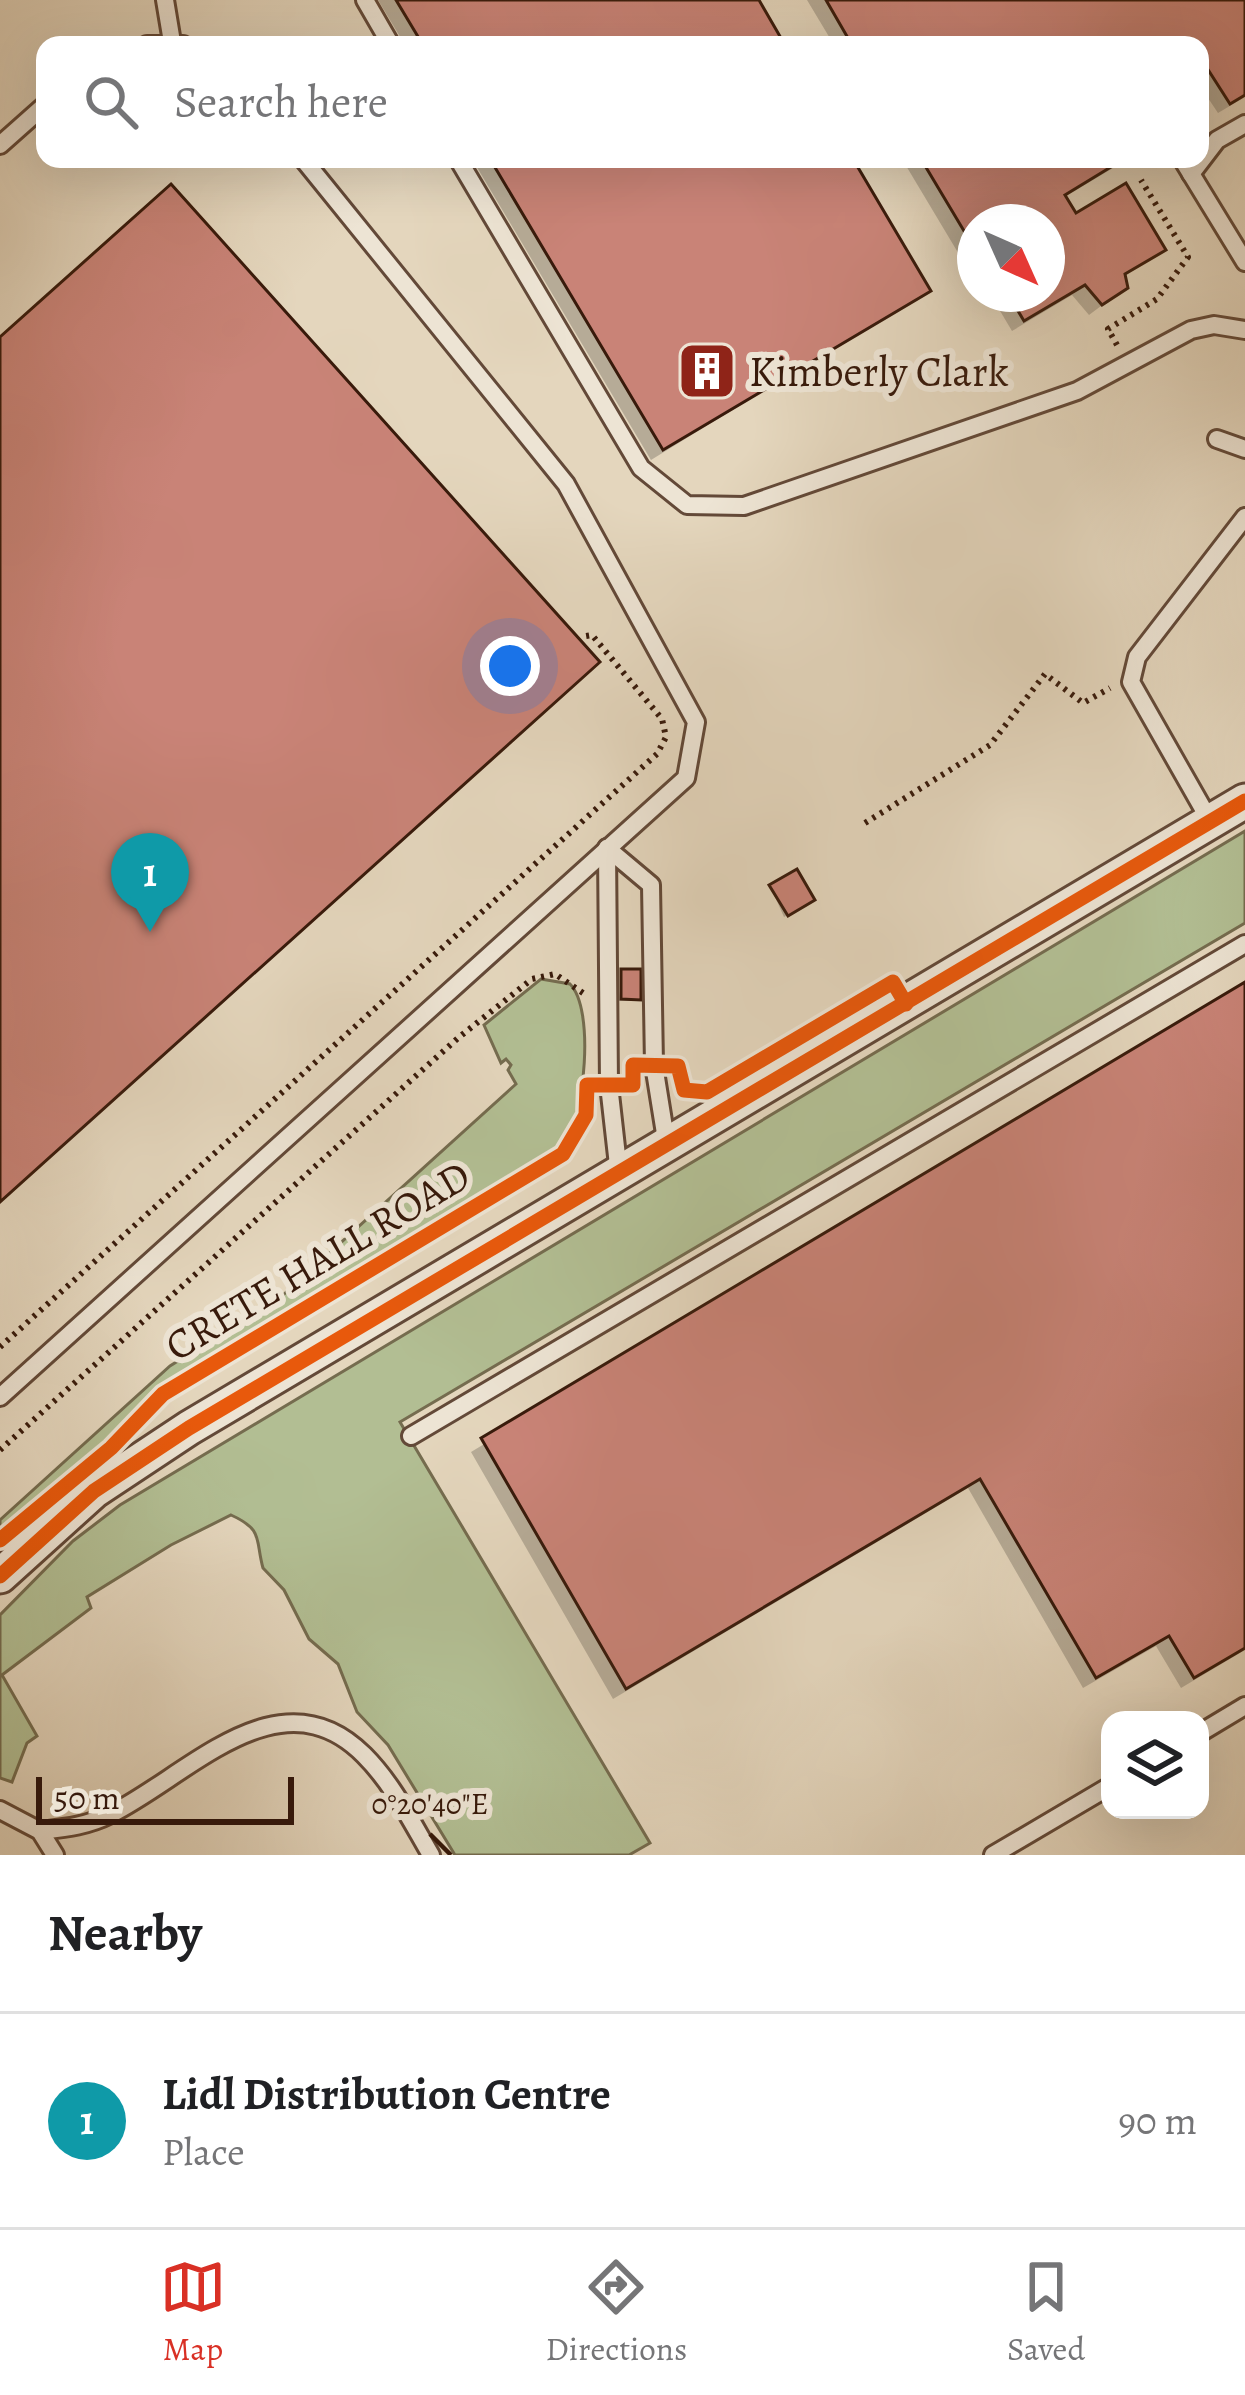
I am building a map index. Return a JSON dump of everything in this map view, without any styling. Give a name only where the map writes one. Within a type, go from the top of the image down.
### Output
[{"type":"street","name":"CRETE HALL ROAD","points":[[0,1576],[68,1512],[135,1462],[1245,801]]},
{"type":"lane","points":[[165,0],[175,36]]},
{"type":"lane","points":[[365,0],[386,36]]},
{"type":"lane","points":[[0,145],[36,113]]},
{"type":"lane","points":[[1209,147],[1245,124]]},
{"type":"lane","points":[[0,1396],[686,778],[696,722],[566,484],[310,168]]},
{"type":"lane","points":[[463,168],[644,473],[690,506],[744,506],[839,476],[1077,391],[1203,327],[1245,330]]},
{"type":"lane","points":[[1188,168],[1245,262]]},
{"type":"lane","points":[[1217,439],[1245,449]]},
{"type":"lane","points":[[1210,821],[1131,682],[1137,657],[1245,517]]},
{"type":"lane","points":[[607,848],[651,886],[654,1065],[667,1146]]},
{"type":"lane","points":[[607,848],[609,1085],[619,1174]]},
{"type":"lane","points":[[411,1436],[1245,944]]},
{"type":"lane","points":[[1209,1728],[1245,1706]]},
{"type":"lane","points":[[40,1831],[81,1827],[114,1813],[246,1731],[310,1724],[332,1731],[366,1756],[431,1855]]},
{"type":"lane","points":[[993,1855],[1101,1791]]},
{"type":"lane","points":[[0,1810],[40,1831],[55,1855]]},
{"type":"path","points":[[1127,362],[1108,328],[1157,299],[1188,256],[1141,180]]},
{"type":"path","points":[[0,1347],[657,754],[666,736],[662,719],[592,634],[586,636]]},
{"type":"path","points":[[865,823],[990,745],[1044,671],[1083,703],[1131,682]]},
{"type":"path","points":[[0,1450],[458,1038],[526,983],[547,974],[560,975],[576,984],[588,1005]]},
{"type":"green space","points":[[1245,831],[1245,923],[400,1422],[650,1843],[629,1855],[455,1855],[388,1745],[357,1712],[338,1664],[309,1639],[284,1590],[263,1568],[254,1531],[231,1515],[171,1545],[87,1597],[91,1608],[2,1675],[37,1736],[27,1743],[12,1782],[0,1778],[0,1615],[73,1541],[120,1505]]},
{"type":"green space","points":[[541,979],[570,984],[583,1016],[582,1087],[564,1143],[160,1386],[109,1438],[0,1530],[0,1520],[170,1366],[283,1295],[516,1084],[508,1070],[511,1065],[506,1059],[501,1063],[484,1025]]},
{"type":"building","points":[[396,0],[759,0],[780,36],[418,36]]},
{"type":"building","points":[[826,0],[1245,0],[1245,95],[1230,104],[1209,71],[1209,36],[847,36]]},
{"type":"building","name":"Kimberly Clark","points":[[495,168],[858,168],[931,291],[663,450]]},
{"type":"building","name":"Kimberly Clark","points":[[926,168],[1109,168],[1065,195],[1076,213],[1126,183],[1166,250],[1125,274],[1128,288],[1102,305],[1085,285],[1065,297],[1065,204],[957,204],[957,219]]},
{"type":"building","points":[[171,184],[600,662],[0,1202],[0,337]]},
{"type":"building","name":"Kimberly Clark","points":[[1019,312],[1039,312],[1024,321]]},
{"type":"building","points":[[797,869],[815,900],[788,916],[769,885]]},
{"type":"building","points":[[621,969],[641,969],[641,1000],[621,999]]},
{"type":"building","points":[[1245,982],[1245,1648],[1194,1678],[1169,1636],[1096,1678],[980,1479],[626,1689],[481,1438]]},
{"type":"cycle path","points":[[0,1576],[94,1491],[189,1428],[1245,801]]},
{"type":"cycle path","points":[[0,1540],[111,1448],[163,1394],[563,1154],[586,1115],[587,1085],[633,1085],[633,1065],[678,1066],[684,1090],[707,1092],[893,982],[906,1004]]},
{"type":"place","name":"Kimberly Clark","points":[[707,371]]},
{"type":"place","name":"Lidl Distribution Centre","points":[[150,932]]}]
